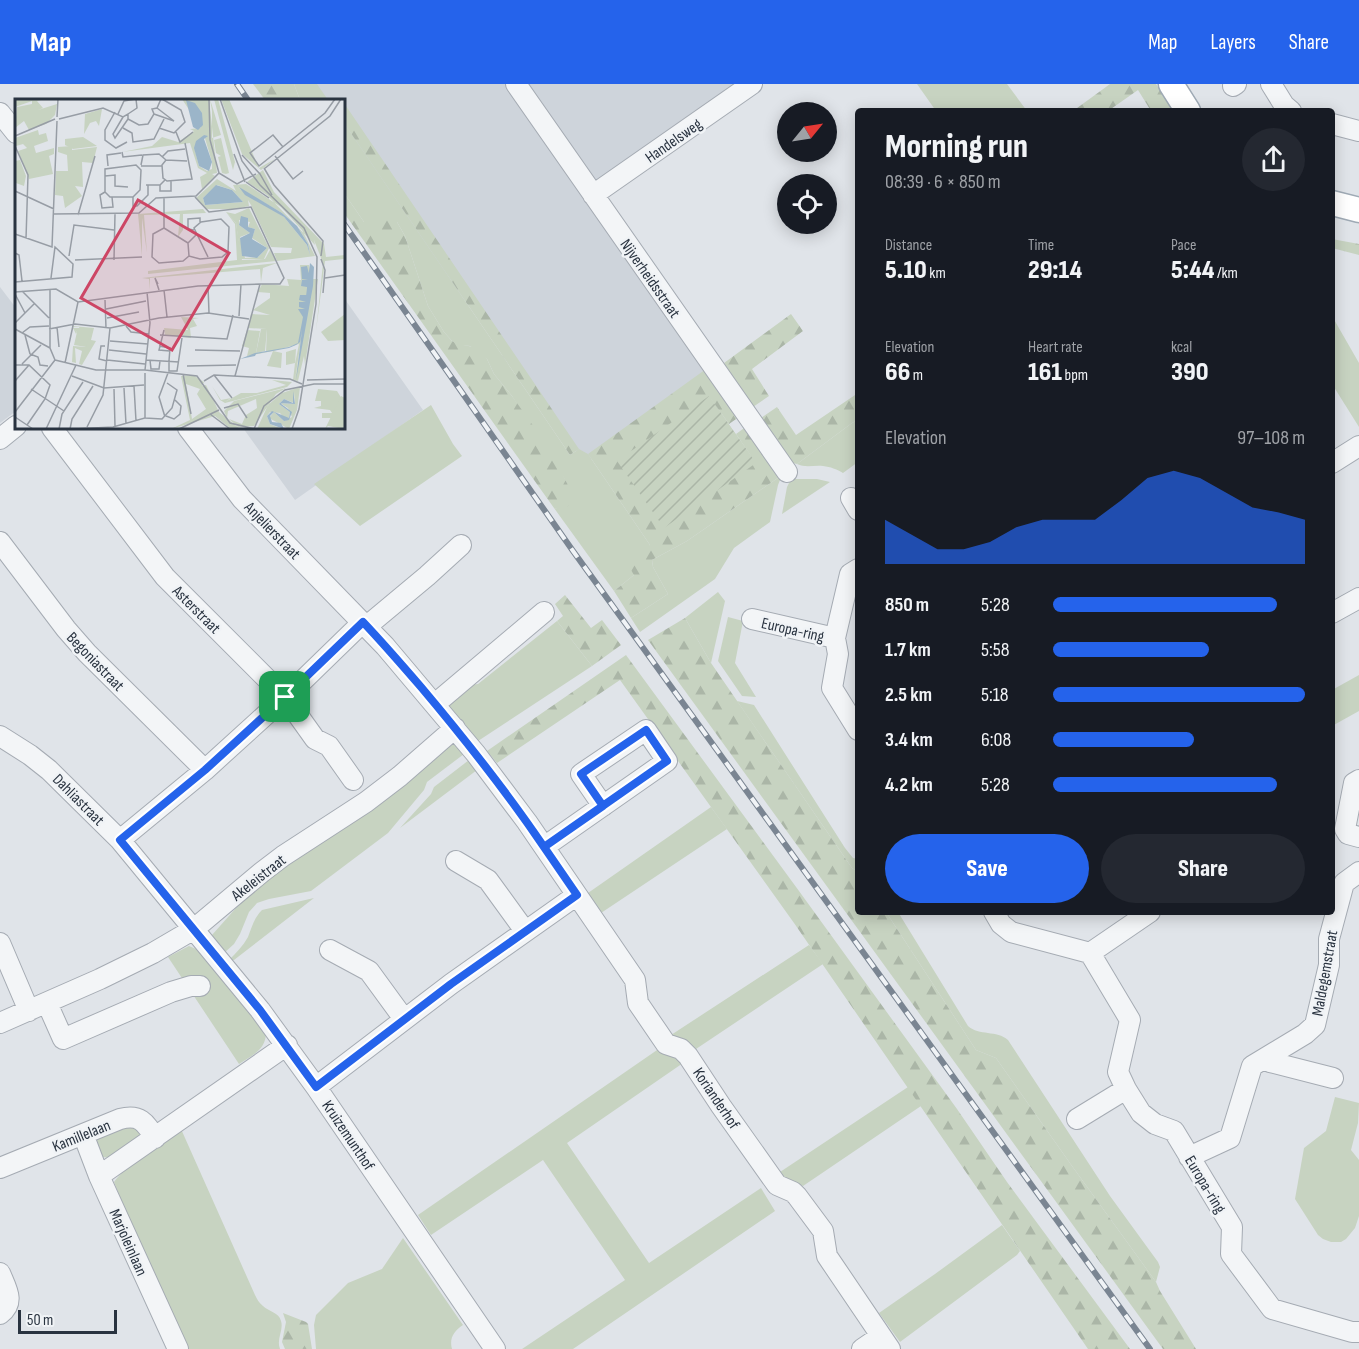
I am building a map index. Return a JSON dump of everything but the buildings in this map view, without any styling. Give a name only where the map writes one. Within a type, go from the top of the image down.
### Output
[{"type":"main road","points":[[1171,84],[1186,108]]},
{"type":"main road","points":[[1335,204],[1359,210]]},
{"type":"main road","points":[[1335,214],[1359,220]]},
{"type":"street","name":"Nijverheidsstraat","points":[[516,84],[787,472]]},
{"type":"street","name":"Handelsweg","points":[[593,195],[752,84]]},
{"type":"street","points":[[1271,84],[1287,108]]},
{"type":"street","points":[[1287,108],[1288,84]]},
{"type":"street","points":[[0,113],[15,132]]},
{"type":"street","points":[[1335,125],[1359,131]]},
{"type":"street","points":[[0,438],[15,427]]},
{"type":"street","name":"Asterstraat","points":[[53,429],[165,577],[285,697],[315,739],[329,746],[353,780]]},
{"type":"street","name":"Anjelierstraat","points":[[189,429],[243,499],[365,624],[474,751]]},
{"type":"street","points":[[1335,461],[1359,446]]},
{"type":"street","name":"Begoniastraat","points":[[0,542],[74,640],[205,770]]},
{"type":"street","points":[[120,840],[205,770],[365,624],[427,576],[461,545]]},
{"type":"street","name":"Europa-ring","points":[[855,571],[850,574],[835,638],[838,654],[832,688],[855,725]]},
{"type":"street","points":[[1335,611],[1359,598]]},
{"type":"street","points":[[435,704],[544,612]]},
{"type":"street","name":"Europa-ring","points":[[752,620],[835,638]]},
{"type":"street","name":"Akeleistraat","points":[[0,1023],[100,979],[194,929],[254,878],[283,856],[366,802],[455,729]]},
{"type":"street","name":"Dahliastraat","points":[[0,736],[49,770],[120,840],[194,929]]},
{"type":"street","name":"Korianderhof","points":[[474,751],[510,798],[635,980],[638,1003],[666,1044],[681,1049],[688,1056],[777,1185],[793,1192],[823,1231],[827,1256],[886,1342]]},
{"type":"street","points":[[1359,780],[1354,783],[1345,829],[1348,834],[1359,837]]},
{"type":"street","points":[[544,847],[603,806]]},
{"type":"street","points":[[456,861],[488,880],[525,931]]},
{"type":"street","name":"Maldegemstraat","points":[[1336,901],[1344,883],[1359,872]]},
{"type":"street","points":[[316,1087],[404,1019],[577,895]]},
{"type":"street","points":[[996,915],[1011,932],[1090,953],[1146,915]]},
{"type":"street","name":"Maldegemstraat","points":[[1189,1157],[1230,1138],[1252,1066],[1305,1034],[1315,1025],[1329,965],[1329,939],[1333,915]]},
{"type":"street","name":"Kruizemunthof","points":[[194,929],[286,1045],[495,1349]]},
{"type":"street","points":[[0,943],[29,1011]]},
{"type":"street","points":[[330,950],[369,971],[404,1019]]},
{"type":"street","name":"Europa-ring","points":[[1090,953],[1130,1020],[1118,1072],[1141,1113],[1155,1124],[1174,1131],[1232,1227],[1231,1254],[1272,1309],[1359,1332]]},
{"type":"street","points":[[47,1003],[63,1040],[171,992],[191,986],[200,986]]},
{"type":"street","points":[[99,1176],[286,1045]]},
{"type":"street","points":[[1267,1057],[1270,1062],[1333,1078]]},
{"type":"street","points":[[1077,1119],[1126,1089]]},
{"type":"street","name":"Kamillelaan","points":[[0,1168],[130,1116],[141,1120],[155,1138]]},
{"type":"street","name":"Marjoleinlaan","points":[[83,1134],[99,1176],[178,1349]]},
{"type":"street","points":[[0,1273],[9,1296],[7,1307],[0,1314]]},
{"type":"street","points":[[862,1349],[886,1342]]},
{"type":"shaded area","points":[[304,84],[740,84],[590,185],[715,367],[585,463],[345,138],[345,99],[315,99]]},
{"type":"shaded area","points":[[0,287],[15,307],[15,412],[0,423]]},
{"type":"shaded area","points":[[345,299],[423,410],[295,500],[244,429],[345,429]]},
{"type":"green space","points":[[253,84],[294,84],[300,99],[264,99]]},
{"type":"green space","points":[[294,84],[317,84],[327,99],[300,99]]},
{"type":"green space","points":[[917,84],[1007,84],[1025,108],[934,108]]},
{"type":"green space","points":[[1110,84],[1156,84],[1171,108],[1149,108],[1138,90],[1112,108],[1077,108]]},
{"type":"green space","points":[[345,104],[579,449],[570,455],[345,124]]},
{"type":"green space","points":[[345,124],[570,455],[579,449],[588,454],[650,545],[634,575],[614,591],[554,508],[563,510],[567,483],[512,396],[494,374],[487,359],[470,346],[458,345],[452,341],[428,306],[405,236],[397,222],[364,222],[345,194]]},
{"type":"green space","points":[[345,194],[364,222],[371,217],[383,214],[397,222],[405,236],[428,306],[444,332],[458,344],[479,348],[494,374],[546,444],[567,483],[571,496],[569,505],[563,511],[554,508],[345,214]]},
{"type":"green space","points":[[1335,240],[1359,244],[1359,255],[1335,249]]},
{"type":"green space","points":[[791,314],[803,331],[752,369],[769,396],[753,407],[724,363]]},
{"type":"green space","points":[[1335,321],[1359,363],[1359,427],[1335,389]]},
{"type":"green space","points":[[706,369],[739,417],[729,424],[709,396],[756,463],[736,434],[747,426],[782,475],[687,541],[652,560],[653,567],[668,594],[631,618],[614,591],[634,575],[625,560],[650,545],[588,454]]},
{"type":"green space","points":[[855,395],[855,422],[797,464],[793,463],[761,418],[777,407],[796,435]]},
{"type":"green space","points":[[709,396],[756,463],[664,528],[617,461]]},
{"type":"green space","points":[[431,405],[462,456],[360,526],[314,484]]},
{"type":"green space","points":[[855,422],[855,464],[843,473],[826,466],[797,464]]},
{"type":"green space","points":[[782,475],[770,522],[734,548],[715,579],[640,632],[631,618],[668,594],[653,567],[652,560],[687,541]]},
{"type":"green space","points":[[791,479],[817,479],[830,482],[782,514],[787,487]]},
{"type":"green space","points":[[718,592],[725,601],[711,663],[685,618]]},
{"type":"green space","points":[[565,595],[591,628],[602,620],[621,645],[592,666],[557,621],[563,616],[555,604]]},
{"type":"green space","points":[[728,617],[743,621],[735,663],[756,697],[742,696],[718,661]]},
{"type":"green space","points":[[685,618],[711,663],[855,870],[855,915],[888,915],[976,1050],[996,1058],[1156,1282],[1196,1349],[1163,1349],[648,640]]},
{"type":"green space","points":[[557,621],[592,666],[478,741],[448,705],[471,685],[478,684]]},
{"type":"green space","points":[[626,655],[1130,1349],[1088,1349],[794,923],[620,680],[497,763],[487,751]]},
{"type":"green space","points":[[1359,675],[1359,711],[1335,724],[1335,688]]},
{"type":"green space","points":[[737,701],[754,705],[845,848],[855,858],[855,870]]},
{"type":"green space","points":[[454,741],[464,754],[427,782],[424,790],[388,833],[311,891],[257,903],[249,912],[234,944],[223,954],[213,943],[212,935],[261,880]]},
{"type":"green space","points":[[469,760],[477,770],[400,828],[431,794],[434,787]]},
{"type":"green space","points":[[711,807],[727,829],[601,913],[588,893]]},
{"type":"green space","points":[[314,898],[234,960],[229,960],[248,937],[255,919],[262,910]]},
{"type":"green space","points":[[888,915],[900,915],[968,1026],[1008,1040],[1110,1196],[1158,1262],[1160,1267],[1156,1282],[996,1058],[976,1050]]},
{"type":"green space","points":[[809,945],[823,964],[696,1049],[688,1042],[671,1035]]},
{"type":"green space","points":[[189,946],[203,954],[266,1033],[261,1048],[239,1064],[168,957]]},
{"type":"green space","points":[[660,1048],[686,1061],[567,1143],[649,1263],[761,1188],[775,1211],[573,1349],[522,1349],[625,1280],[543,1160],[431,1235],[418,1215]]},
{"type":"green space","points":[[908,1087],[921,1106],[803,1186],[783,1176],[780,1172]]},
{"type":"green space","points":[[1335,1097],[1359,1103],[1358,1123],[1351,1150],[1359,1160],[1359,1216],[1355,1228],[1341,1242],[1331,1242],[1318,1235],[1295,1199],[1304,1148],[1326,1131]]},
{"type":"green space","points":[[124,1123],[150,1135],[113,1158],[102,1157],[96,1145],[95,1136]]},
{"type":"green space","points":[[181,1129],[257,1298],[265,1308],[280,1318],[282,1324],[280,1349],[187,1349],[114,1182],[136,1160]]},
{"type":"green space","points":[[1002,1225],[1020,1251],[1017,1255],[900,1342],[879,1313]]},
{"type":"green space","points":[[403,1238],[463,1325],[453,1335],[452,1349],[316,1349],[314,1325],[316,1315],[348,1283],[382,1269]]},
{"type":"green space","points":[[283,1313],[308,1324],[312,1349],[285,1349],[282,1342],[286,1322]]},
{"type":"railway","points":[[237,84],[247,99]]},
{"type":"railway","points":[[345,225],[573,551],[1150,1349]]},
{"type":"route","points":[[285,697],[205,770],[120,840],[260,1010],[316,1087],[451,984],[577,895],[544,847],[603,806],[667,761],[646,730],[581,774],[603,806],[544,847],[474,751],[363,622],[285,697]]}]
